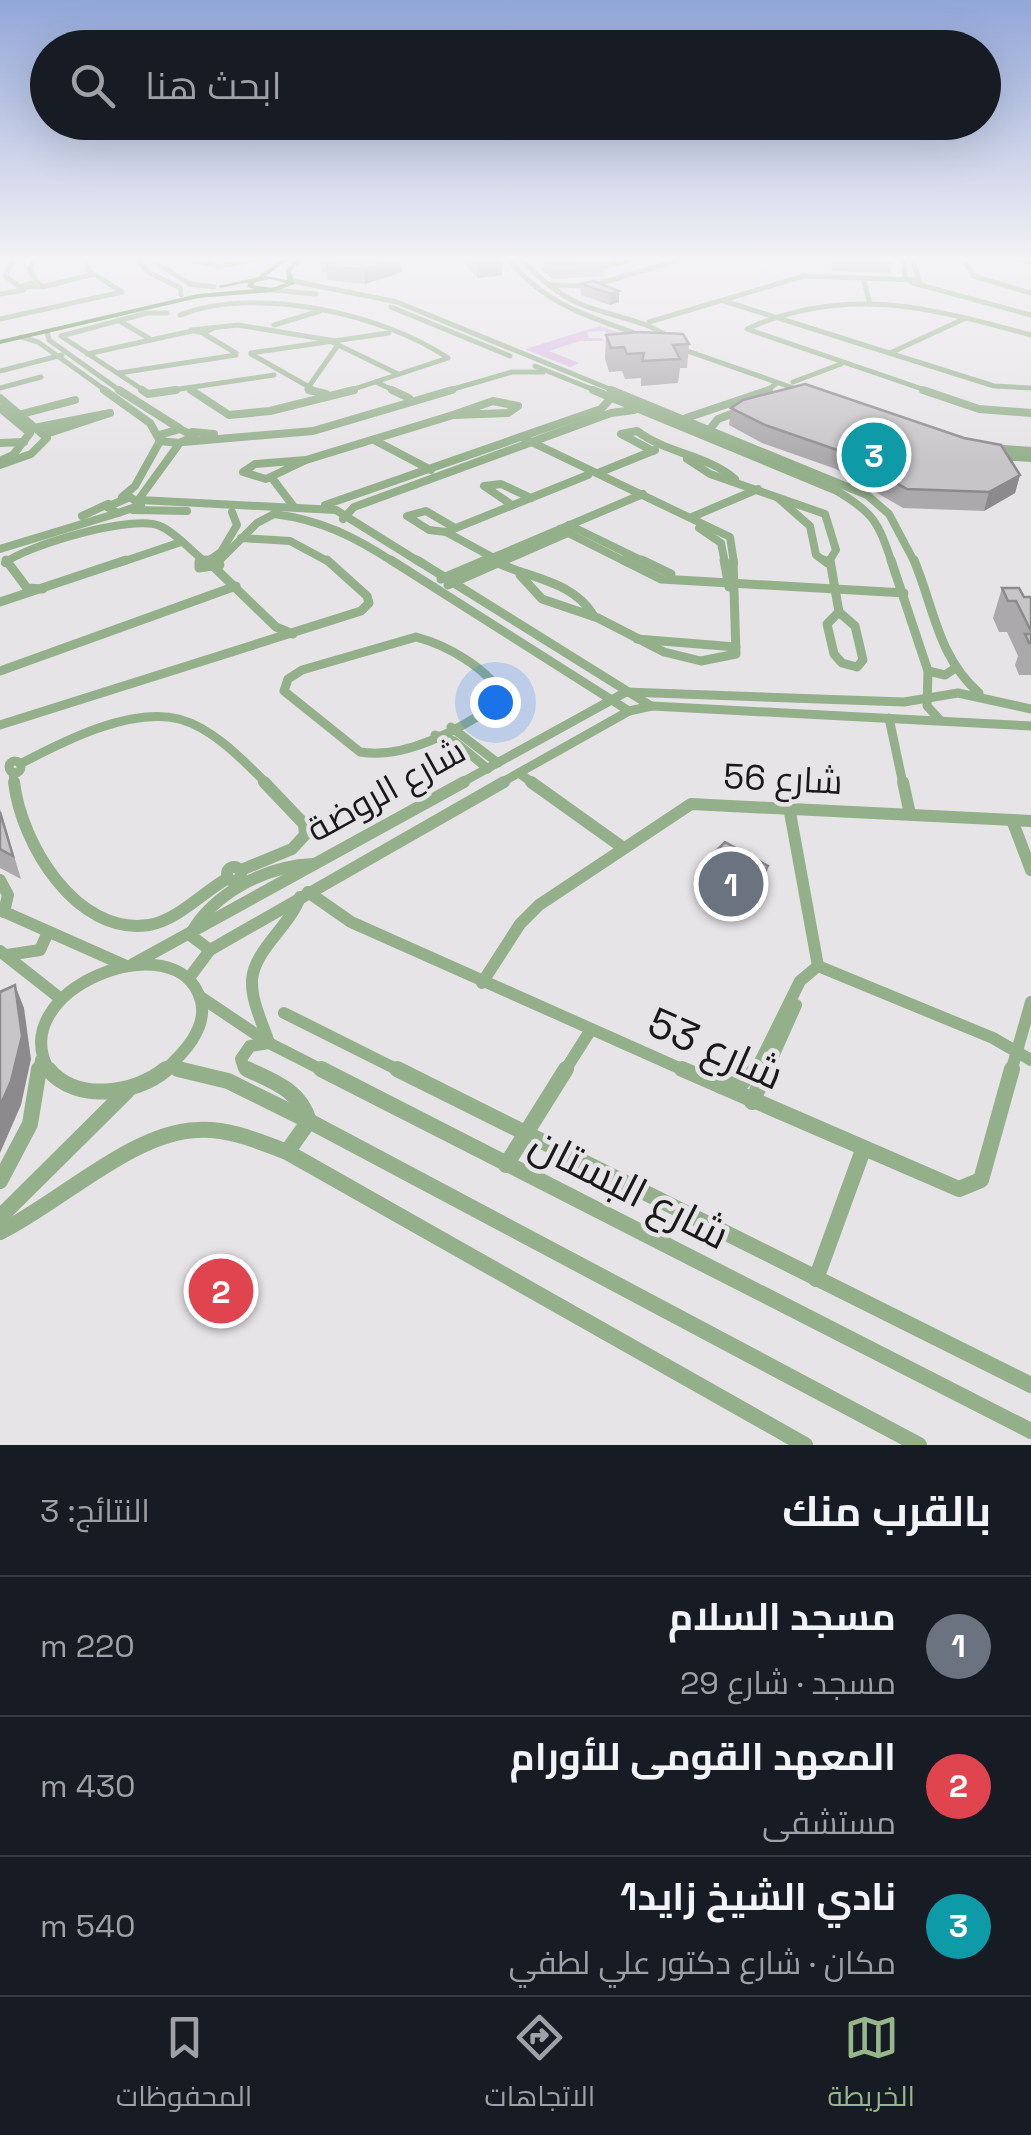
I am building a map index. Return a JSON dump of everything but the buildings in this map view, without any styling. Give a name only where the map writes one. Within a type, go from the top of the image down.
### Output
[{"type":"main road","points":[[0,339],[56,327]]},
{"type":"main road","points":[[0,339],[62,327]]},
{"type":"street","points":[[80,327],[62,334],[141,393],[274,375]]},
{"type":"street","points":[[130,327],[150,340]]},
{"type":"street","points":[[198,327],[290,378],[308,393]]},
{"type":"street","points":[[87,354],[202,330],[246,327]]},
{"type":"street","points":[[290,327],[334,342],[396,332]]},
{"type":"street","points":[[190,389],[232,415],[308,393],[332,394],[448,358],[380,327]]},
{"type":"street","points":[[439,327],[611,398],[757,453],[780,457],[867,494],[893,514],[954,669],[965,684],[991,699],[1006,714],[1003,724]]},
{"type":"street","points":[[459,327],[710,429],[868,510],[879,526],[903,590],[928,672],[929,712],[942,721]]},
{"type":"street","points":[[652,327],[670,338],[794,382],[819,398]]},
{"type":"street","points":[[643,336],[665,327]]},
{"type":"street","points":[[753,327],[747,330],[986,410],[1031,413]]},
{"type":"street","points":[[809,327],[994,386],[1031,388]]},
{"type":"street","points":[[890,353],[946,327]]},
{"type":"street","points":[[1003,327],[1031,336]]},
{"type":"street","points":[[1013,330],[1020,327]]},
{"type":"street","points":[[621,328],[807,390]]},
{"type":"street","points":[[377,334],[386,329]]},
{"type":"street","points":[[47,331],[46,338],[61,354],[160,438],[181,443],[314,432],[513,369]]},
{"type":"street","points":[[462,337],[472,333]]},
{"type":"street","points":[[22,337],[61,354],[162,421],[188,431],[193,438],[181,443],[140,500],[141,505],[133,510]]},
{"type":"street","points":[[119,373],[319,340]]},
{"type":"street","points":[[480,344],[489,340]]},
{"type":"street","points":[[334,342],[399,375]]},
{"type":"street","points":[[334,342],[334,353]]},
{"type":"street","points":[[308,393],[314,374],[334,353],[351,352]]},
{"type":"street","points":[[0,369],[61,354]]},
{"type":"street","points":[[0,369],[61,354]]},
{"type":"street","points":[[243,354],[308,393]]},
{"type":"street","points":[[10,355],[22,362]]},
{"type":"street","points":[[512,356],[513,369]]},
{"type":"street","points":[[794,382],[842,364]]},
{"type":"street","points":[[0,546],[118,499],[135,486],[160,438],[188,431],[294,430],[513,369],[551,373]]},
{"type":"street","points":[[290,378],[314,374]]},
{"type":"street","points":[[0,388],[41,377]]},
{"type":"street","points":[[375,382],[408,398]]},
{"type":"street","points":[[684,418],[738,404],[777,383]]},
{"type":"street","points":[[710,429],[718,419],[807,390]]},
{"type":"street","points":[[0,398],[43,430]]},
{"type":"street","points":[[328,524],[354,506],[606,407],[611,398]]},
{"type":"street","points":[[11,416],[75,400]]},
{"type":"street","points":[[306,460],[256,464],[244,472],[254,479],[272,478],[306,460],[493,401],[518,406],[508,413],[453,415]]},
{"type":"street","points":[[43,430],[128,407]]},
{"type":"street","points":[[606,407],[616,412]]},
{"type":"street","points":[[0,408],[30,432],[0,463]]},
{"type":"street","points":[[0,546],[133,510],[296,512],[340,502],[616,412],[642,410]]},
{"type":"street","points":[[0,463],[40,449],[43,430]]},
{"type":"street","points":[[374,440],[431,470]]},
{"type":"street","points":[[522,441],[719,539],[731,583]]},
{"type":"street","points":[[0,445],[24,442]]},
{"type":"street","points":[[0,445],[16,450]]},
{"type":"street","points":[[976,446],[1031,454]]},
{"type":"street","points":[[594,616],[588,604],[569,592],[542,578],[520,575],[495,560],[451,530],[426,511],[407,516],[429,530],[451,530],[657,449],[687,458],[702,472],[735,479],[778,498],[809,504],[830,520],[836,550],[828,563]]},
{"type":"street","points":[[985,454],[1031,454]]},
{"type":"street","points":[[780,457],[780,468]]},
{"type":"street","points":[[272,478],[296,512]]},
{"type":"street","points":[[512,505],[484,486],[501,484],[531,498]]},
{"type":"street","points":[[692,517],[758,489]]},
{"type":"street","points":[[433,587],[643,498],[692,517],[733,541],[731,583],[736,654],[728,658],[683,657],[656,652],[594,616],[550,602],[527,589],[520,575]]},
{"type":"street","points":[[778,498],[807,522],[816,555],[828,563],[839,612],[855,626],[863,660],[856,668],[840,665],[834,659],[827,624],[839,612]]},
{"type":"street","points":[[118,499],[296,512],[328,524],[630,711]]},
{"type":"street","points":[[340,502],[354,506]]},
{"type":"street","points":[[108,504],[108,510],[118,512]]},
{"type":"street","points":[[314,506],[345,515],[652,706]]},
{"type":"street","points":[[232,512],[238,519],[240,533]]},
{"type":"street","points":[[212,562],[240,533],[274,514]]},
{"type":"street","points":[[25,592],[4,566],[6,559],[92,530],[153,522],[212,562],[276,627],[295,635]]},
{"type":"street","points":[[568,529],[654,577],[903,590]]},
{"type":"street","points":[[0,725],[267,640],[295,635],[361,611],[370,602],[369,594],[302,544],[240,533]]},
{"type":"street","points":[[0,602],[182,542]]},
{"type":"street","points":[[0,670],[236,586]]},
{"type":"street","points":[[267,640],[276,627]]},
{"type":"street","points":[[425,638],[503,690],[494,706],[434,735],[393,755],[366,755],[288,696],[285,684],[302,670],[398,639],[425,638]]},
{"type":"street","points":[[928,672],[945,675],[954,669]]},
{"type":"street","name":"شارع الروضة","points":[[129,964],[190,935],[626,692],[904,702],[958,693],[1031,709]]},
{"type":"street","name":"شارع الروضة","points":[[189,978],[210,950],[630,711],[652,706],[1031,726]]},
{"type":"street","points":[[166,718],[189,723],[238,760],[304,824],[305,834],[298,845],[156,923],[134,926],[115,921],[71,892],[39,858],[16,809],[11,765],[138,720],[166,718]]},
{"type":"street","points":[[889,718],[910,814]]},
{"type":"street","points":[[451,727],[493,766]]},
{"type":"street","points":[[434,735],[454,741],[493,766]]},
{"type":"street","points":[[519,772],[622,847]]},
{"type":"street","name":"شارع 56","points":[[482,983],[528,914],[691,804],[1031,821]]},
{"type":"street","points":[[790,807],[818,966]]},
{"type":"street","points":[[1012,820],[1031,870]]},
{"type":"street","points":[[210,950],[199,946],[190,935],[206,909],[239,878],[288,866],[314,865]]},
{"type":"street","points":[[0,880],[8,895],[2,911],[129,964],[158,965],[189,978],[202,998],[204,1018],[197,1038],[172,1068],[130,1088],[99,1092],[72,1087],[51,1074],[41,1054]]},
{"type":"street","points":[[287,1152],[309,1121],[307,1108],[294,1094],[242,1064],[246,1050],[269,1042],[252,978],[260,960],[293,920],[304,895]]},
{"type":"street","name":"شارع 53","points":[[304,895],[351,922],[482,983],[945,1185],[972,1187],[981,1180],[1001,1099],[1025,1056]]},
{"type":"street","points":[[3,953],[40,950],[48,932]]},
{"type":"street","points":[[3,953],[61,998]]},
{"type":"street","points":[[0,1181],[30,1124],[40,1088],[42,1032],[61,998],[90,977],[129,964]]},
{"type":"street","points":[[818,966],[844,974],[1025,1056],[1031,1002]]},
{"type":"street","points":[[714,1085],[735,1086],[754,1075],[800,981],[818,966]]},
{"type":"street","points":[[752,1102],[805,984],[819,974],[844,974]]},
{"type":"street","name":"شارع البستان","points":[[202,998],[269,1042],[1031,1431]]},
{"type":"street","points":[[284,1012],[1031,1385]]},
{"type":"street","points":[[506,1164],[590,1030]]},
{"type":"street","points":[[172,1068],[228,1081],[309,1121],[919,1445]]},
{"type":"street","points":[[0,1217],[130,1088]]},
{"type":"street","points":[[0,1232],[31,1217],[120,1154],[166,1134],[229,1133],[287,1152],[805,1445]]},
{"type":"street","points":[[816,1279],[862,1150]]},
{"type":"shaded area","points":[[595,327],[654,345],[608,339],[605,331],[587,332],[589,338],[603,341],[579,341],[549,351],[579,363],[570,367],[525,349]]},
{"type":"place","name":"نادي الشيخ زايد1","points":[[874,455]]},
{"type":"place","name":"مسجد السلام","points":[[731,884]]},
{"type":"place","name":"المعهد القومى للأورام","points":[[221,1291]]}]
